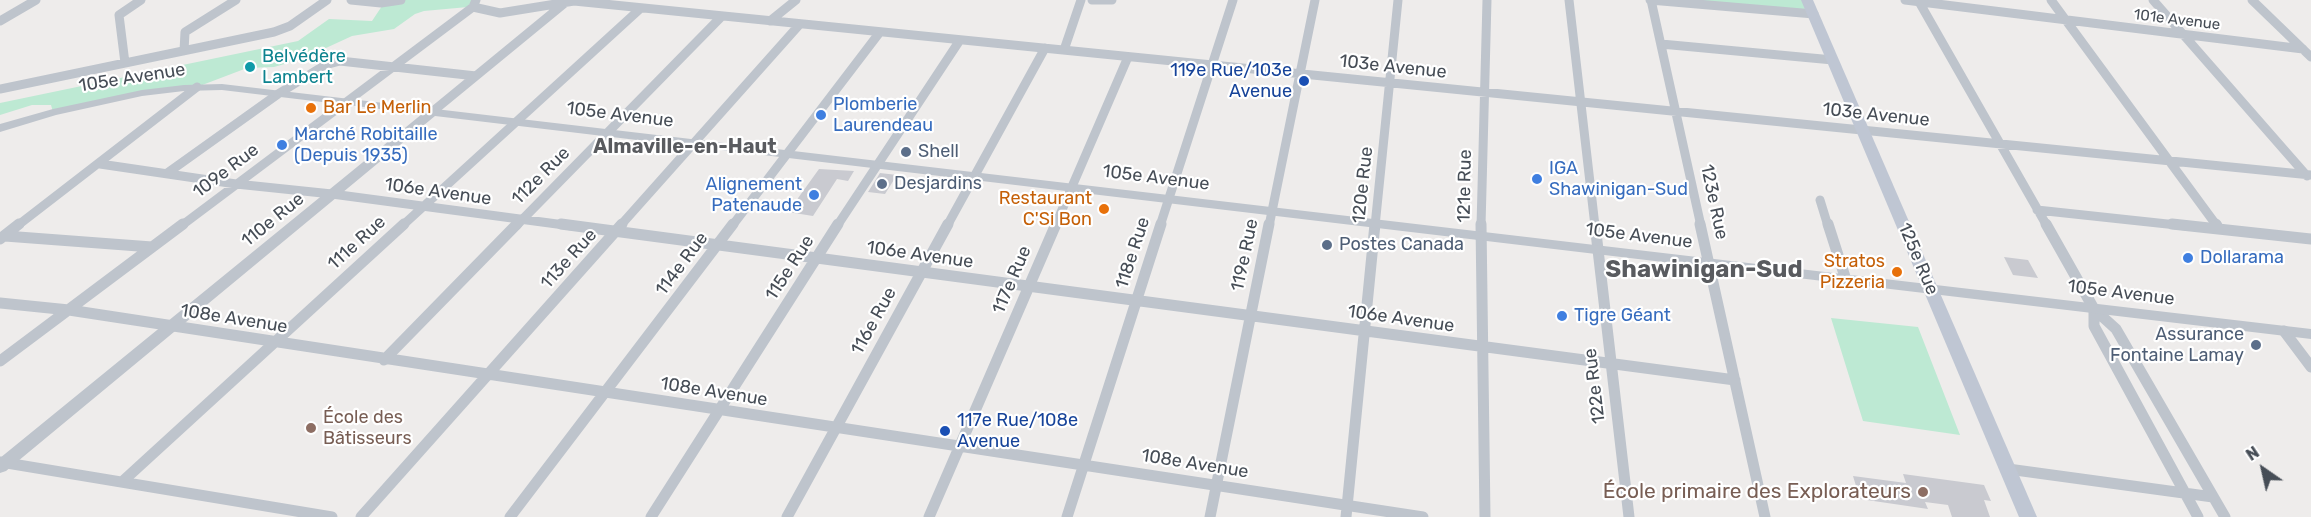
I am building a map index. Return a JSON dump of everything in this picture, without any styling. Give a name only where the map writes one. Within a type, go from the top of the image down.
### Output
[{"type":"main road","name":"125e Rue","points":[[1807,0],[2028,517]]},
{"type":"street","points":[[0,21],[36,0]]},
{"type":"street","points":[[125,63],[119,15],[141,0]]},
{"type":"street","points":[[184,51],[185,32],[236,0]]},
{"type":"street","points":[[0,89],[284,29],[327,0]]},
{"type":"street","points":[[351,0],[381,3],[401,0]]},
{"type":"street","name":"103e Avenue","points":[[475,4],[500,13],[568,0],[2309,177]]},
{"type":"street","name":"110e Rue","points":[[2,464],[568,0]]},
{"type":"street","name":"111e Rue","points":[[123,481],[516,122],[644,8],[657,0]]},
{"type":"street","points":[[770,21],[796,0]]},
{"type":"street","points":[[1064,50],[1081,0]]},
{"type":"street","points":[[1092,0],[1112,0]]},
{"type":"street","name":"118e Rue","points":[[1067,517],[1233,0]]},
{"type":"street","name":"119e Rue","points":[[1210,517],[1316,0]]},
{"type":"street","name":"120e Rue","points":[[1346,511],[1398,0]]},
{"type":"street","name":"121e Rue","points":[[1485,517],[1481,237],[1486,0]]},
{"type":"street","name":"122e Rue","points":[[1569,0],[1629,517]]},
{"type":"street","points":[[1651,0],[1814,14]]},
{"type":"street","name":"123e Rue","points":[[1651,0],[1766,517]]},
{"type":"street","name":"101e Avenue","points":[[1905,0],[2300,46]]},
{"type":"street","name":"101e Avenue","points":[[1953,0],[2063,17]]},
{"type":"street","points":[[2051,0],[2219,229]]},
{"type":"street","points":[[2153,0],[2309,177]]},
{"type":"street","points":[[2252,0],[2311,57]]},
{"type":"street","points":[[1919,1],[2094,309],[2116,329],[2225,517]]},
{"type":"street","name":"109e Rue","points":[[0,361],[475,4]]},
{"type":"street","name":"112e Rue","points":[[384,360],[722,16]]},
{"type":"street","name":"113e Rue","points":[[361,517],[801,24]]},
{"type":"street","name":"114e Rue","points":[[510,517],[880,32]]},
{"type":"street","name":"115e Rue","points":[[651,517],[876,165],[960,40]]},
{"type":"street","points":[[1661,44],[1833,60]]},
{"type":"street","name":"116e Rue","points":[[787,517],[1045,48]]},
{"type":"street","name":"117e Rue","points":[[928,517],[1128,57]]},
{"type":"street","points":[[166,174],[278,94],[325,65],[339,62],[476,76]]},
{"type":"street","points":[[2,237],[100,164],[197,87]]},
{"type":"street","name":"105e Avenue","points":[[0,128],[53,112],[163,90],[197,87],[278,94],[2311,334]]},
{"type":"street","name":"106e Avenue","points":[[100,164],[236,184],[424,206],[1735,380]]},
{"type":"street","points":[[1820,200],[1846,280]]},
{"type":"street","points":[[2037,210],[2311,239]]},
{"type":"street","points":[[2,237],[152,247]]},
{"type":"street","name":"108e Avenue","points":[[0,303],[69,310],[1217,486],[1346,511],[1423,517]]},
{"type":"street","points":[[2094,309],[2094,326],[2198,517]]},
{"type":"street","points":[[2284,331],[2311,367]]},
{"type":"street","points":[[2114,364],[2139,367]]},
{"type":"street","points":[[2,464],[123,481],[332,517]]},
{"type":"street","points":[[2008,469],[2213,496]]},
{"type":"green space","points":[[403,0],[473,0],[468,7],[424,11],[415,14],[394,29],[352,36],[302,59],[274,67],[247,68],[197,87],[170,89],[53,112],[51,105],[32,105],[0,115],[0,103],[298,41],[329,19],[372,21],[384,3]]},
{"type":"green space","points":[[1650,0],[1807,0],[1814,14]]},
{"type":"green space","points":[[1831,318],[1918,327],[1960,435],[1863,421]]},
{"type":"building","name":"Alignement Patenaude","points":[[819,169],[854,171],[848,181],[837,179],[813,216],[788,212]]},
{"type":"building","name":"Desjardins","points":[[880,173],[897,175],[885,194],[868,192]]},
{"type":"building","points":[[2004,257],[2028,260],[2038,278],[2013,275]]},
{"type":"building","name":"École primaire des Explorateurs","points":[[1903,474],[1984,485],[1991,501],[1984,500],[1990,517],[1952,517],[1948,505],[1925,502],[1928,509],[1860,499],[1853,476],[1906,483]]},
{"type":"place","name":"Belvédère Lambert","points":[[250,67]]},
{"type":"place","name":"119e Rue/103e Avenue","points":[[1304,81]]},
{"type":"place","name":"Bar Le Merlin","points":[[311,108]]},
{"type":"place","name":"Plomberie Laurendeau","points":[[821,115]]},
{"type":"place","name":"Marché Robitaille (Depuis 1935)","points":[[282,145]]},
{"type":"place","name":"Shell","points":[[906,152]]},
{"type":"place","name":"IGA Shawinigan-Sud","points":[[1537,179]]},
{"type":"place","name":"Desjardins","points":[[882,184]]},
{"type":"place","name":"Alignement Patenaude","points":[[814,195]]},
{"type":"place","name":"Restaurant C'Si Bon","points":[[1104,209]]},
{"type":"place","name":"Postes Canada","points":[[1327,245]]},
{"type":"place","name":"Dollarama","points":[[2188,258]]},
{"type":"place","name":"Stratos Pizzeria","points":[[1897,272]]},
{"type":"place","name":"Tigre Géant","points":[[1562,316]]},
{"type":"place","name":"Assurance Fontaine Lamay","points":[[2256,345]]},
{"type":"place","name":"École des Bâtisseurs","points":[[311,428]]},
{"type":"place","name":"117e Rue/108e Avenue","points":[[945,431]]},
{"type":"place","name":"École primaire des Explorateurs","points":[[1923,492]]},
{"type":"district","name":"Almaville-en-Haut","points":[[685,147]]},
{"type":"district","name":"Shawinigan-Sud","points":[[1704,270]]}]
